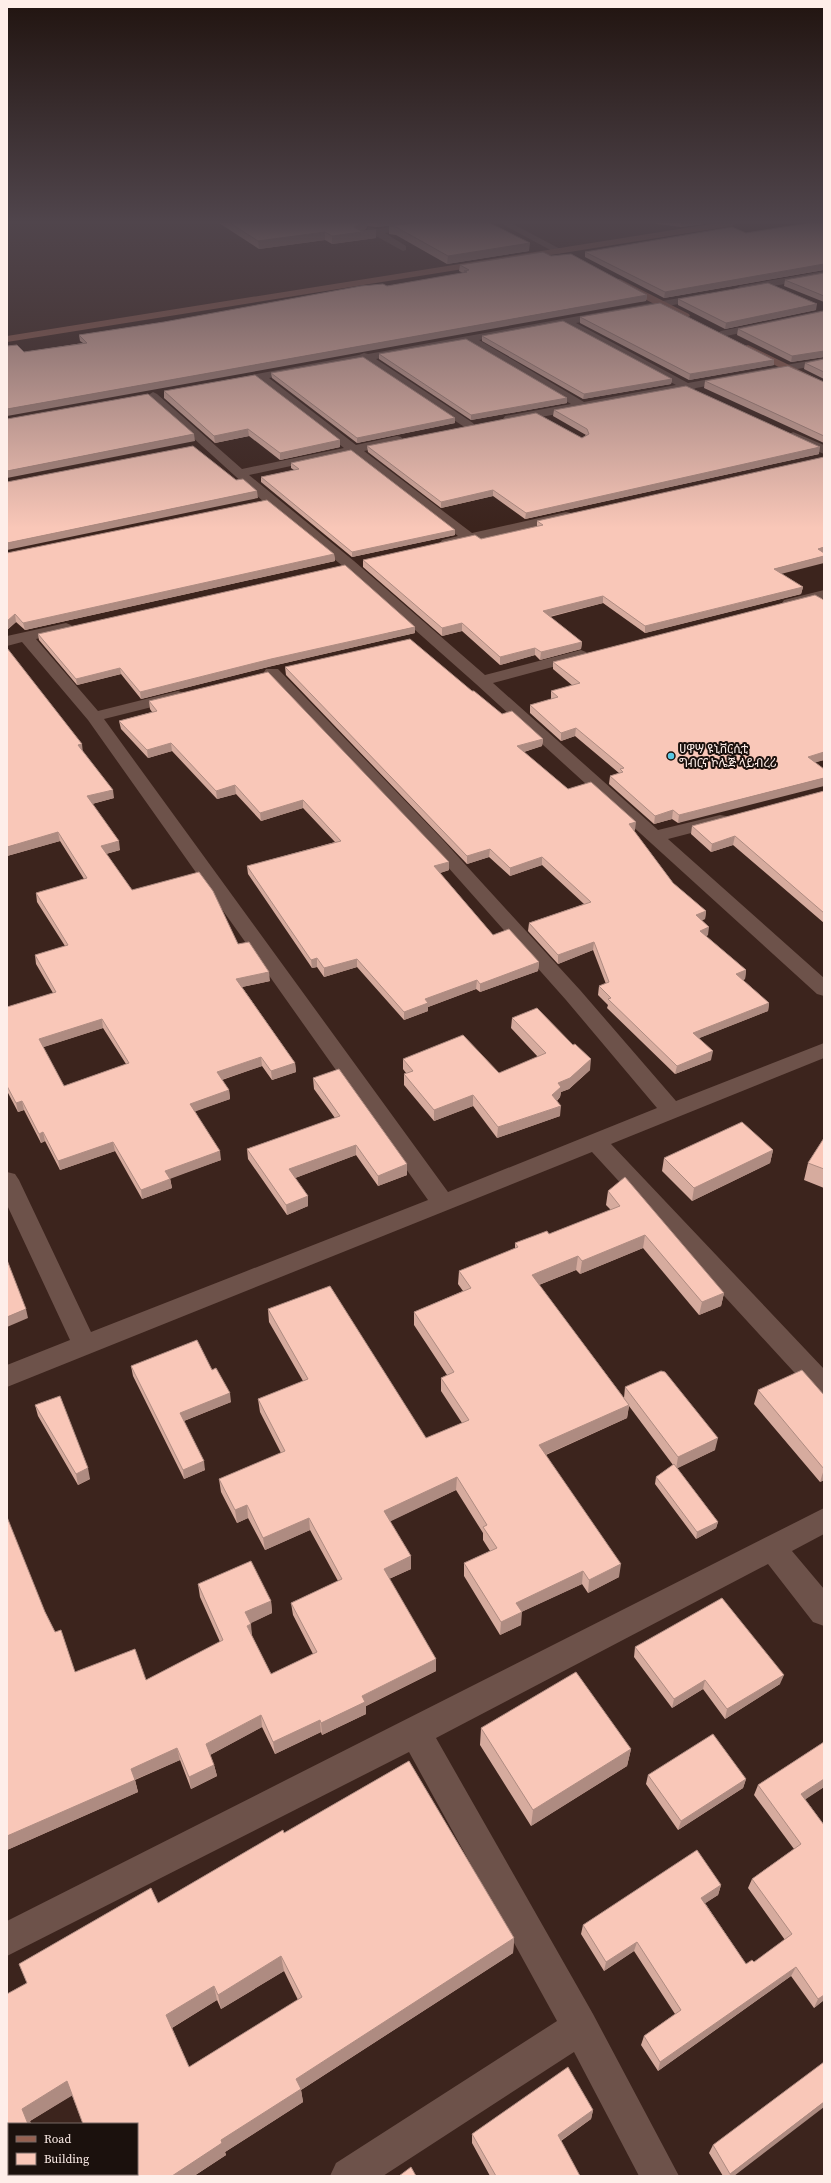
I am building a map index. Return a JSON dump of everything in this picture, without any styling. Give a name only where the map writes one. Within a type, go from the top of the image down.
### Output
[{"type":"main road","points":[[7,339],[91,325]]},
{"type":"main road","points":[[708,328],[824,386]]},
{"type":"street","points":[[221,383],[364,356],[550,325]]},
{"type":"street","points":[[572,325],[705,395]]},
{"type":"street","points":[[721,334],[758,325]]},
{"type":"street","points":[[469,339],[581,405]]},
{"type":"street","points":[[364,356],[469,426]]},
{"type":"street","points":[[499,421],[785,366],[824,361]]},
{"type":"street","points":[[260,376],[469,538]]},
{"type":"street","points":[[155,395],[201,446],[241,472],[264,502],[349,564],[421,638],[482,681],[824,989]]},
{"type":"street","points":[[537,414],[556,425]]},
{"type":"street","points":[[454,429],[484,424]]},
{"type":"street","points":[[782,431],[821,456]]},
{"type":"street","points":[[241,472],[408,438]]},
{"type":"street","points":[[431,546],[577,514]]},
{"type":"street","points":[[778,605],[824,594]]},
{"type":"street","points":[[7,641],[80,625]]},
{"type":"street","points":[[26,637],[94,717],[443,1203]]},
{"type":"street","points":[[482,681],[596,652]]},
{"type":"street","points":[[272,672],[436,843],[573,995],[671,1110]]},
{"type":"street","points":[[94,717],[195,692]]},
{"type":"street","points":[[653,836],[736,816]]},
{"type":"street","points":[[7,1376],[824,1050]]},
{"type":"street","points":[[596,1142],[824,1387]]},
{"type":"street","points":[[7,1180],[85,1345]]},
{"type":"street","points":[[7,1938],[415,1732],[824,1520]]},
{"type":"street","points":[[772,1547],[824,1612]]},
{"type":"street","points":[[415,1732],[580,2028],[660,2176]]},
{"type":"street","points":[[349,2176],[580,2028]]},
{"type":"building","points":[[145,325],[479,325],[7,409],[7,346],[17,345],[24,352],[87,343],[79,335]]},
{"type":"building","points":[[542,325],[570,325],[672,379],[584,394],[482,336]]},
{"type":"building","points":[[595,325],[704,325],[774,360],[690,374]]},
{"type":"building","points":[[758,325],[824,325],[824,351],[792,356],[738,329]]},
{"type":"building","points":[[466,339],[567,398],[471,415],[379,354]]},
{"type":"building","points":[[363,357],[455,418],[357,438],[271,373]]},
{"type":"building","points":[[824,359],[824,372],[805,363]]},
{"type":"building","points":[[788,366],[824,382],[824,436],[705,381]]},
{"type":"building","points":[[255,375],[340,440],[280,453],[248,429],[214,436],[164,391]]},
{"type":"building","points":[[686,386],[820,447],[526,513],[493,490],[441,502],[367,446],[536,413],[582,438],[589,434],[587,429],[554,410]]},
{"type":"building","points":[[148,394],[194,434],[7,471],[7,419]]},
{"type":"building","points":[[193,446],[236,480],[243,479],[257,491],[7,543],[7,482]]},
{"type":"building","points":[[351,450],[455,530],[352,552],[261,477],[299,469],[291,463]]},
{"type":"building","points":[[824,457],[824,547],[818,549],[824,553],[824,556],[774,569],[803,587],[645,626],[603,596],[543,611],[582,642],[541,652],[535,648],[500,657],[462,623],[442,628],[363,560],[475,535],[481,539],[543,525],[537,521]]},
{"type":"building","points":[[267,500],[334,554],[23,623],[15,614],[7,621],[7,553]]},
{"type":"building","points":[[345,565],[415,627],[271,659],[140,692],[120,668],[76,679],[38,634]]},
{"type":"building","points":[[815,595],[824,600],[824,752],[808,757],[824,769],[824,778],[679,815],[673,810],[655,816],[610,776],[623,772],[620,769],[624,768],[576,728],[561,733],[530,705],[558,697],[551,691],[580,683],[553,662]]},
{"type":"building","points":[[410,639],[502,714],[512,711],[543,739],[517,746],[568,789],[591,782],[636,822],[629,824],[673,883],[706,911],[696,915],[709,927],[700,931],[746,970],[736,974],[769,1003],[693,1033],[713,1051],[677,1066],[608,999],[611,998],[599,986],[609,982],[594,942],[558,955],[529,923],[591,902],[542,857],[510,868],[490,849],[467,856],[285,667]]},
{"type":"building","points":[[7,648],[82,744],[78,745],[113,790],[87,796],[119,841],[101,846],[132,890],[199,872],[213,891],[238,944],[249,942],[269,972],[236,979],[295,1063],[271,1071],[261,1057],[217,1072],[229,1090],[190,1104],[220,1151],[165,1171],[170,1179],[141,1190],[113,1142],[58,1161],[43,1132],[39,1134],[22,1101],[16,1103],[7,1086],[7,1007],[56,992],[35,955],[68,945],[36,893],[87,878],[58,832],[7,847]],"holes":[[[102,1019],[129,1063],[64,1086],[39,1039]]]},
{"type":"building","points":[[268,672],[449,862],[434,866],[493,935],[509,929],[539,962],[480,984],[477,980],[425,999],[428,1003],[404,1012],[357,959],[324,968],[317,958],[311,960],[247,866],[341,841],[303,800],[260,813],[235,785],[216,791],[171,743],[147,750],[119,721],[157,711],[149,701]]},
{"type":"building","points":[[824,791],[824,913],[735,836],[712,844],[692,826]]},
{"type":"building","points":[[537,1008],[573,1045],[575,1044],[591,1059],[570,1078],[558,1083],[561,1087],[552,1095],[561,1106],[498,1127],[473,1095],[434,1110],[404,1074],[413,1071],[403,1059],[463,1035],[499,1073],[546,1053],[512,1018]]},
{"type":"building","points":[[339,1069],[407,1164],[378,1176],[356,1145],[289,1169],[308,1196],[286,1205],[247,1149],[340,1116],[313,1078]]},
{"type":"building","points":[[742,1122],[773,1150],[694,1188],[664,1158]]},
{"type":"building","points":[[824,1138],[824,1169],[808,1163]]},
{"type":"building","points":[[625,1177],[724,1293],[702,1302],[645,1235],[582,1261],[578,1256],[532,1275],[629,1405],[539,1445],[621,1564],[589,1580],[583,1571],[516,1603],[522,1612],[501,1622],[464,1563],[497,1548],[483,1527],[487,1525],[457,1477],[384,1511],[411,1556],[384,1569],[436,1659],[362,1696],[365,1702],[321,1723],[320,1720],[273,1742],[261,1715],[206,1744],[214,1765],[189,1777],[177,1748],[131,1769],[135,1780],[7,1836],[7,1517],[45,1612],[55,1632],[61,1630],[75,1672],[135,1649],[146,1680],[223,1640],[198,1584],[251,1561],[271,1601],[245,1612],[251,1624],[247,1626],[271,1674],[317,1652],[291,1603],[342,1579],[309,1518],[263,1538],[247,1505],[235,1510],[219,1479],[285,1451],[258,1399],[308,1379],[268,1309],[330,1286],[426,1438],[469,1420],[441,1378],[454,1372],[414,1312],[471,1288],[459,1271],[518,1247],[515,1243],[547,1231],[549,1234],[620,1206],[608,1191]]},
{"type":"building","points":[[7,1260],[26,1309],[7,1317]]},
{"type":"building","points":[[197,1340],[212,1370],[216,1368],[230,1393],[180,1413],[204,1461],[183,1470],[131,1366]]},
{"type":"building","points":[[802,1370],[824,1395],[824,1469],[758,1390]]},
{"type":"building","points":[[661,1371],[665,1372],[718,1438],[678,1457],[625,1387]]},
{"type":"building","points":[[60,1396],[88,1468],[76,1474],[35,1405]]},
{"type":"building","points":[[674,1464],[718,1522],[697,1532],[656,1477]]},
{"type":"building","points":[[722,1598],[784,1675],[727,1709],[705,1680],[674,1699],[635,1647]]},
{"type":"building","points":[[576,1672],[631,1749],[533,1810],[481,1728]]},
{"type":"building","points":[[713,1734],[746,1779],[681,1821],[648,1775]]},
{"type":"building","points":[[824,1742],[824,1779],[801,1794],[824,1825],[824,1995],[818,1999],[796,1967],[660,2062],[644,2036],[681,2010],[637,1942],[606,1962],[583,1925],[697,1850],[721,1885],[701,1898],[746,1964],[752,1960],[754,1962],[792,1934],[752,1879],[801,1844],[758,1785]]},
{"type":"building","points":[[409,1761],[514,1938],[296,2079],[301,2089],[221,2140],[222,2143],[172,2176],[103,2176],[138,2175],[138,2123],[83,2123],[67,2081],[22,2109],[28,2123],[8,2123],[8,2175],[46,2176],[7,2176],[7,1994],[27,1983],[19,1964],[151,1888],[158,1903],[283,1830],[284,1833]],"holes":[[[281,1956],[302,1997],[189,2067],[166,2015],[214,1986],[218,1995]]]},
{"type":"building","points":[[824,2062],[824,2102],[730,2174],[713,2145]]},
{"type":"building","points":[[568,2067],[593,2110],[558,2135],[580,2176],[496,2176],[472,2134]]},
{"type":"building","points":[[411,2167],[416,2176],[399,2176]]},
{"type":"place","name":"ሀዋሣ ዩኒቨርሲቲ ግብርና ኮሌጅ ላይብረሪ","points":[[671,756]]}]
